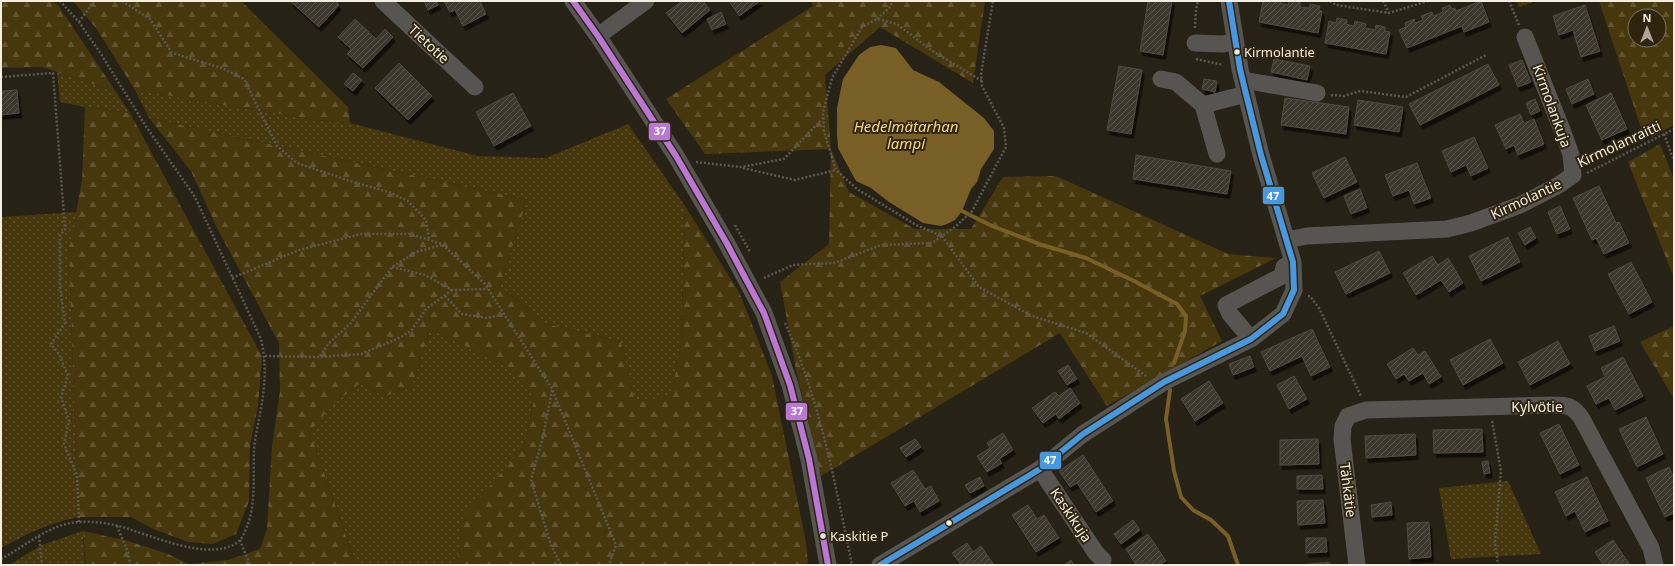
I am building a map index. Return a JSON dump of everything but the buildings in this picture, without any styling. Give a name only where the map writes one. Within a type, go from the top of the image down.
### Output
[{"type":"street","name":"Tietotie","points":[[383,1],[475,87]]},
{"type":"street","points":[[573,1],[598,36],[676,156],[726,242],[764,313],[790,384],[809,459],[828,565]]},
{"type":"street","points":[[598,36],[646,1]]},
{"type":"street","points":[[880,565],[1040,469],[1083,434],[1159,385],[1251,338],[1283,314],[1294,290],[1294,262],[1261,155],[1244,87],[1229,1]]},
{"type":"street","name":"Kirmolankuja","points":[[1526,37],[1564,135],[1571,156],[1573,175]]},
{"type":"street","points":[[1194,43],[1223,44],[1235,41]]},
{"type":"street","points":[[1161,79],[1176,82],[1203,105],[1217,154]]},
{"type":"street","points":[[1203,105],[1244,87],[1317,93]]},
{"type":"street","name":"Kirmolantie","points":[[1287,240],[1307,236],[1447,229],[1472,223],[1520,205],[1557,186],[1573,175]]},
{"type":"street","points":[[1251,338],[1230,314],[1226,305],[1270,280],[1282,276],[1284,267],[1294,262]]},
{"type":"street","name":"Kylvötie","points":[[1348,416],[1366,410],[1567,405],[1577,411],[1652,548],[1655,565]]},
{"type":"street","name":"Tähkätie","points":[[1348,416],[1343,426],[1342,439],[1357,565]]},
{"type":"street","name":"Kaskikuja","points":[[1040,469],[1096,553],[1103,560]]},
{"type":"path","points":[[1,559],[57,527],[79,522],[117,525],[188,548],[207,550],[229,547],[240,540],[248,523],[252,502],[254,445],[264,392],[265,356],[261,339],[195,197],[145,125],[102,54],[60,1]]},
{"type":"path","points":[[78,22],[94,1]]},
{"type":"path","points":[[122,1],[150,19],[172,53],[222,68],[244,79],[277,146],[297,163],[352,182],[389,192],[408,202],[426,220],[429,240]]},
{"type":"path","points":[[894,1],[890,7],[877,19],[862,27],[832,78],[823,112],[823,118],[824,132],[836,170],[857,190],[916,225],[942,236],[979,287],[1032,316],[1086,333],[1159,385]]},
{"type":"path","points":[[764,278],[793,265],[834,263],[881,245],[932,243],[972,211],[1006,147],[1004,128],[982,86],[981,74],[993,1]]},
{"type":"path","points":[[1330,1],[1336,5],[1389,13],[1428,1]]},
{"type":"path","points":[[1384,1],[1389,13]]},
{"type":"path","points":[[1509,1],[1526,37]]},
{"type":"path","points":[[877,19],[897,24],[931,50],[982,81]]},
{"type":"path","points":[[1317,93],[1344,96],[1360,91],[1406,98],[1486,55]]},
{"type":"path","points":[[1,77],[53,73],[62,166],[65,229],[60,236],[60,286],[65,323],[52,344],[60,354],[68,376],[61,398],[69,421],[64,444],[77,475],[79,522]]},
{"type":"path","points":[[741,167],[784,159],[823,118]]},
{"type":"path","name":"Kirmolanraitti","points":[[1573,175],[1583,174],[1593,170],[1674,129]]},
{"type":"path","points":[[1664,134],[1674,161]]},
{"type":"path","points":[[694,161],[741,167],[795,180],[836,170]]},
{"type":"path","points":[[232,278],[299,250],[361,234],[410,234],[442,244],[485,284],[552,389],[616,545],[609,565]]},
{"type":"path","points":[[320,356],[329,343],[350,324],[392,267],[416,252],[442,244]]},
{"type":"path","points":[[392,267],[425,275],[452,290],[488,289]]},
{"type":"path","points":[[265,356],[361,354],[398,339],[411,331],[426,309],[452,290]]},
{"type":"path","points":[[1294,290],[1310,296],[1319,308],[1366,410]]},
{"type":"path","points":[[445,296],[462,314],[487,318],[505,314]]},
{"type":"path","points":[[552,389],[543,438],[531,480],[551,545],[561,565]]},
{"type":"path","points":[[1490,407],[1500,471],[1495,542],[1498,565]]},
{"type":"path","points":[[117,525],[128,552],[130,565]]},
{"type":"path","points":[[39,536],[42,565]]},
{"type":"path","points":[[240,540],[250,565]]},
{"type":"green space","points":[[1,1],[50,1],[58,5],[116,92],[42,67],[1,68]]},
{"type":"green space","points":[[73,1],[241,1],[348,107],[350,123],[315,120],[135,90],[96,28]]},
{"type":"green space","points":[[811,1],[985,1],[973,83],[880,27],[825,75],[831,149],[705,154],[666,99],[813,6]]},
{"type":"green space","points":[[1517,1],[1536,1],[1519,7]]},
{"type":"green space","points":[[1599,1],[1674,1],[1674,125],[1652,137],[1643,134]]},
{"type":"green space","points":[[57,72],[116,92],[130,113],[60,102]]},
{"type":"green space","points":[[135,90],[315,120],[350,123],[478,156],[546,158],[628,124],[685,206],[681,344],[671,397],[635,402],[621,342],[547,324],[500,286],[527,200],[149,118]]},
{"type":"green space","points":[[85,107],[130,113],[262,356],[258,406],[250,445],[249,501],[236,534],[213,544],[188,542],[153,529],[131,517],[78,517],[69,251],[82,180]]},
{"type":"green space","points":[[149,118],[527,200],[500,286],[547,324],[621,342],[635,402],[671,396],[681,344],[685,206],[740,294],[772,376],[806,542],[808,565],[457,565],[463,517],[525,445],[534,398],[508,367],[430,329],[412,386],[384,397],[361,383],[334,403],[310,432],[356,565],[86,565],[83,531],[128,541],[168,554],[189,564],[228,560],[260,549],[267,529],[272,446],[280,391],[279,343],[218,230],[191,171]]},
{"type":"green space","points":[[1660,144],[1674,179],[1674,278],[1628,162]]},
{"type":"green space","points":[[831,149],[849,192],[915,229],[971,229],[1003,177],[1056,176],[1228,254],[1276,258],[1200,296],[1222,341],[1107,406],[1060,333],[821,476],[796,370],[780,282],[829,244]]},
{"type":"green space","points":[[77,212],[69,251],[78,517],[57,522],[1,548],[1,217]]},
{"type":"green space","points":[[1674,326],[1674,399],[1640,342]]},
{"type":"green space","points":[[430,329],[508,367],[534,397],[525,445],[464,517],[457,565],[356,565],[310,432],[334,403],[361,383],[384,397],[412,386]]},
{"type":"green space","points":[[1508,481],[1541,554],[1451,559],[1439,488]]},
{"type":"green space","points":[[83,531],[85,565],[9,565],[42,545]]},
{"type":"water","name":"Hedelmätarhan lampi","points":[[881,45],[896,48],[913,70],[939,82],[984,118],[994,131],[994,149],[981,169],[977,182],[971,189],[962,211],[955,220],[947,224],[941,226],[923,223],[889,202],[871,188],[856,181],[838,148],[837,108],[843,79],[859,55],[870,47]]},
{"type":"waterway","points":[[962,211],[992,226],[1042,245],[1086,258],[1177,304],[1186,316],[1185,331],[1174,363]]},
{"type":"waterway","points":[[1170,390],[1166,419],[1174,471],[1181,497],[1193,510],[1211,520],[1228,536],[1238,565]]},
{"type":"transit line","name":"37","points":[[573,1],[598,36],[676,156],[726,242],[764,313],[790,385],[809,459],[828,565]]},
{"type":"transit line","name":"47","points":[[880,565],[1040,469],[1083,434],[1164,382],[1251,339],[1283,314],[1294,290],[1293,262],[1261,155],[1246,94],[1240,69],[1229,1]]},
{"type":"place","name":"Kirmolantie","points":[[1237,52]]},
{"type":"place","name":"Kaskitie P","points":[[823,536]]}]
